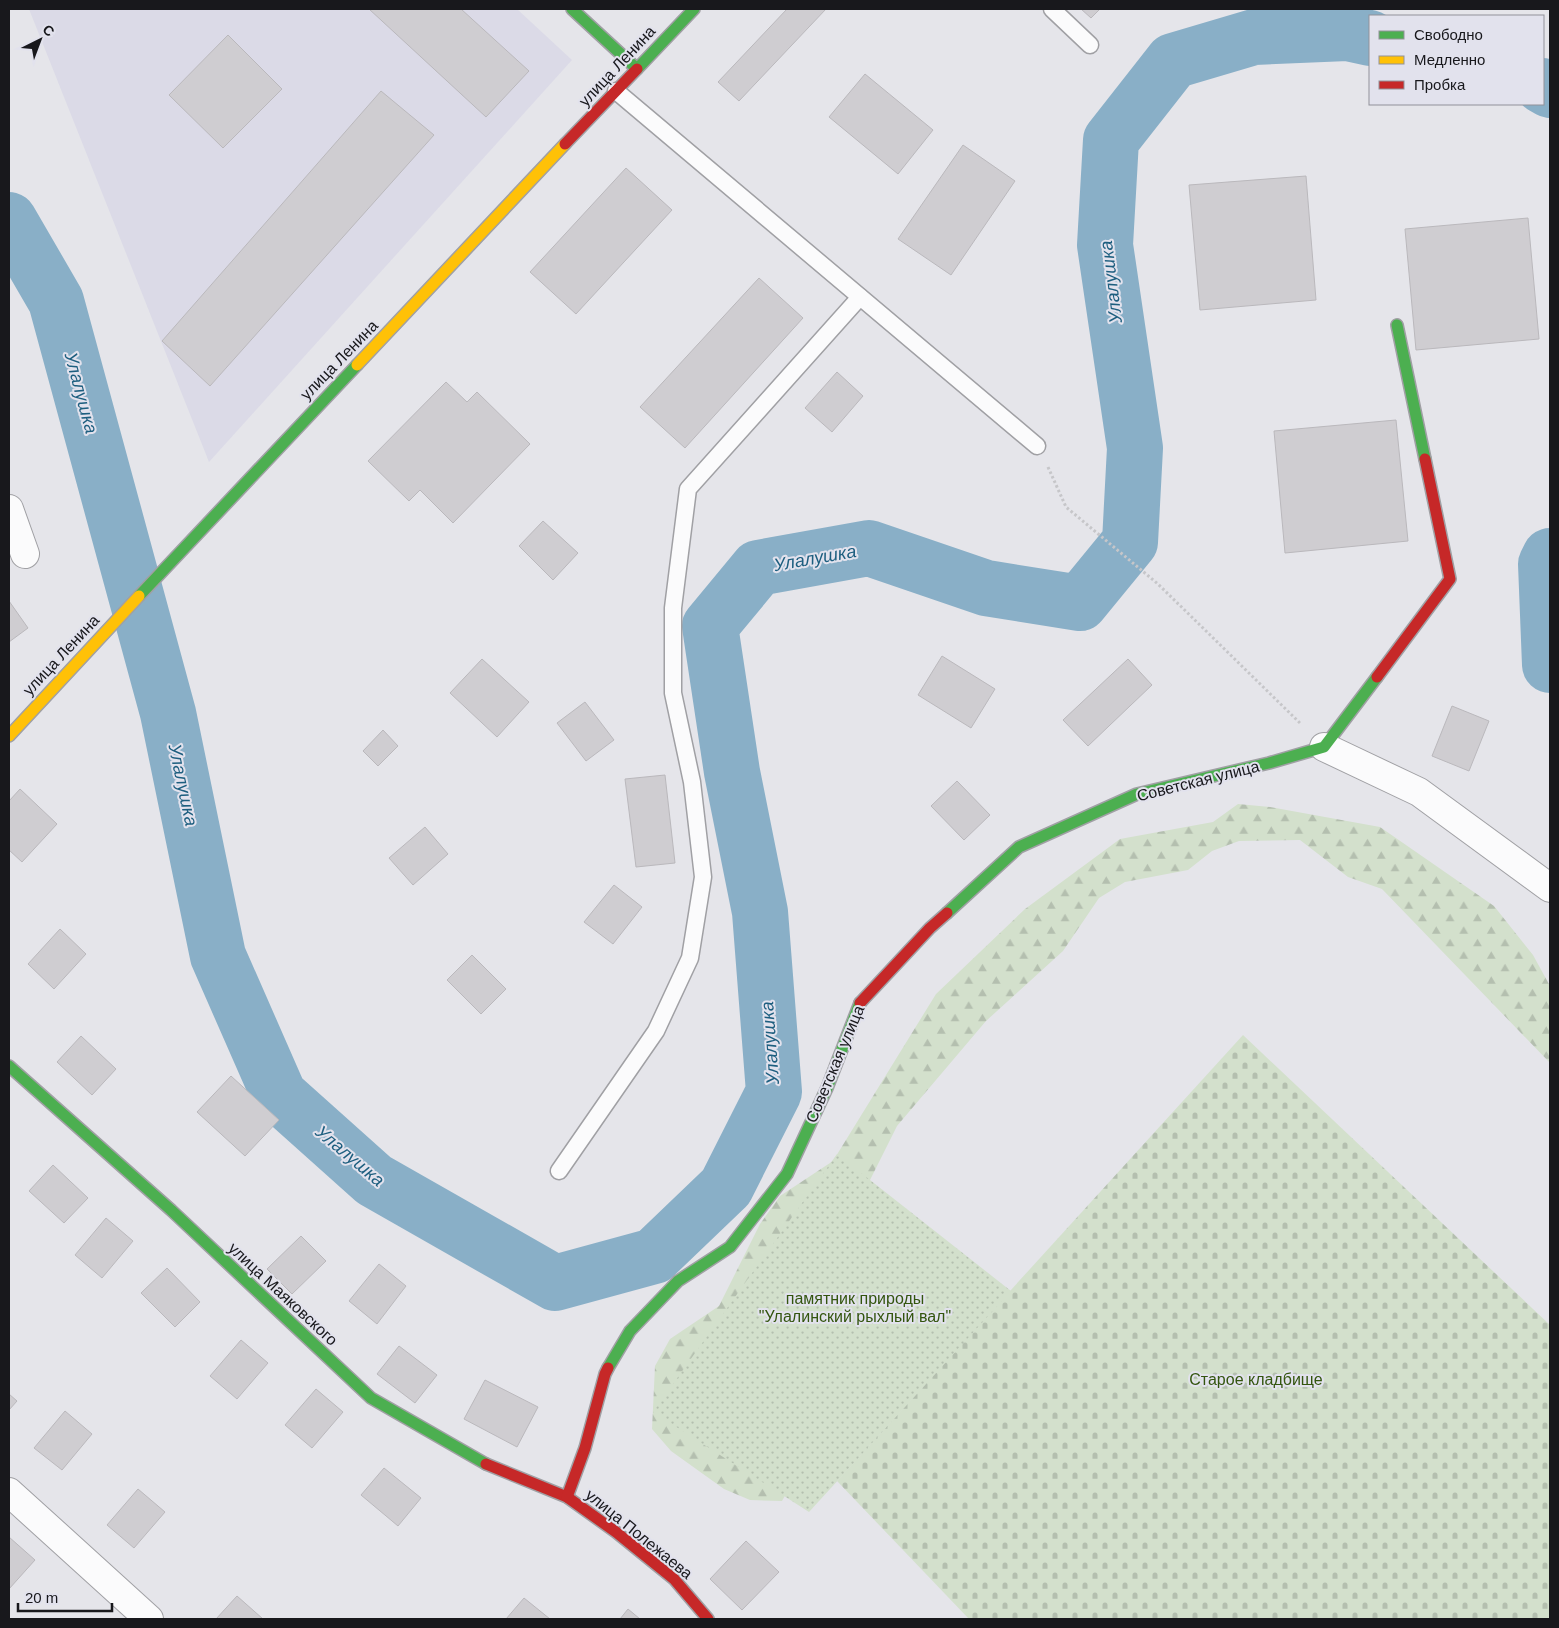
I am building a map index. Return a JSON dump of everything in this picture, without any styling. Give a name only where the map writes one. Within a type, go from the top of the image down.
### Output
[{"type":"street","points":[[572,9],[637,69]]},
{"type":"street","name":"улица Ленина","points":[[9,736],[248,479],[694,9]]},
{"type":"street","points":[[1397,325],[1450,579],[1324,747],[1419,792],[1550,888]]},
{"type":"street","points":[[9,509],[25,554]]},
{"type":"street","name":"Советская улица","points":[[567,1497],[585,1448],[605,1374],[630,1331],[678,1281],[730,1247],[787,1174],[827,1088],[861,1001],[930,928],[1019,847],[1137,794],[1269,763],[1324,747]]},
{"type":"street","name":"улица Маяковского","points":[[9,1066],[171,1210],[371,1398],[488,1465],[567,1497]]},
{"type":"street","points":[[9,1492],[149,1619]]},
{"type":"street","name":"улица Полежаева","points":[[567,1497],[616,1532],[674,1579],[708,1619]]},
{"type":"lane","points":[[1052,9],[1090,45]]},
{"type":"lane","points":[[616,91],[1037,446]]},
{"type":"lane","points":[[559,1171],[656,1031],[690,958],[703,877],[692,782],[673,693],[673,608],[688,489],[860,297]]},
{"type":"path","points":[[1037,446],[1066,507],[1158,584],[1324,747]]},
{"type":"shaded area","points":[[29,9],[517,9],[572,60],[209,462]]},
{"type":"green space","points":[[1238,804],[1270,807],[1380,827],[1494,906],[1533,955],[1550,986],[1550,1063],[1382,889],[1348,877],[1300,840],[1239,841],[1212,851],[1188,870],[1125,882],[1099,898],[1063,951],[986,1021],[897,1126],[822,1276],[797,1474],[782,1501],[750,1500],[724,1489],[671,1451],[652,1429],[655,1366],[670,1339],[719,1306],[760,1224],[780,1196],[833,1161],[936,994],[1025,909],[1120,839],[1213,822]]},
{"type":"green space","name":"Старое кладбище","points":[[1243,1035],[1550,1325],[1550,1619],[969,1619],[837,1481]]},
{"type":"green space","name":"памятник природы \"Улалинский рыхлый вал\"","points":[[837,1154],[1011,1291],[809,1512],[653,1412]]},
{"type":"building","points":[[369,9],[461,9],[529,71],[486,117]]},
{"type":"building","points":[[787,9],[826,9],[739,101],[718,82]]},
{"type":"building","points":[[1081,9],[1100,9],[1091,18]]},
{"type":"building","points":[[228,35],[282,89],[223,148],[169,95]]},
{"type":"building","points":[[865,74],[933,130],[898,174],[829,117]]},
{"type":"building","points":[[381,91],[434,135],[210,386],[162,341]]},
{"type":"building","points":[[963,145],[1015,181],[951,275],[898,239]]},
{"type":"building","points":[[626,168],[672,210],[576,314],[530,272]]},
{"type":"building","points":[[1306,176],[1316,300],[1200,310],[1189,185]]},
{"type":"building","points":[[1528,218],[1539,339],[1416,350],[1405,229]]},
{"type":"building","points":[[759,278],[803,318],[685,448],[640,407]]},
{"type":"building","points":[[837,372],[863,396],[832,432],[805,408]]},
{"type":"building","points":[[446,382],[467,402],[477,392],[530,444],[453,523],[420,490],[409,501],[368,461]]},
{"type":"building","points":[[1396,420],[1408,541],[1285,553],[1274,431]]},
{"type":"building","points":[[543,521],[578,553],[553,580],[519,546]]},
{"type":"building","points":[[9,601],[28,628],[9,642]]},
{"type":"building","points":[[942,656],[995,689],[971,728],[918,695]]},
{"type":"building","points":[[482,659],[529,702],[497,737],[450,693]]},
{"type":"building","points":[[1128,659],[1152,685],[1088,746],[1063,720]]},
{"type":"building","points":[[585,702],[614,740],[586,761],[557,723]]},
{"type":"building","points":[[1452,706],[1489,721],[1469,771],[1432,756]]},
{"type":"building","points":[[383,730],[398,746],[378,766],[363,751]]},
{"type":"building","points":[[665,775],[675,863],[636,867],[625,779]]},
{"type":"building","points":[[957,781],[990,815],[964,840],[931,806]]},
{"type":"building","points":[[20,789],[57,824],[22,862],[9,850],[9,801]]},
{"type":"building","points":[[425,827],[448,854],[413,885],[389,858]]},
{"type":"building","points":[[614,885],[642,907],[613,944],[584,922]]},
{"type":"building","points":[[60,929],[86,954],[54,989],[28,964]]},
{"type":"building","points":[[472,955],[506,989],[481,1014],[447,980]]},
{"type":"building","points":[[81,1036],[116,1069],[92,1095],[57,1062]]},
{"type":"building","points":[[231,1076],[279,1120],[245,1156],[197,1112]]},
{"type":"building","points":[[53,1165],[88,1198],[64,1223],[29,1191]]},
{"type":"building","points":[[106,1218],[133,1241],[102,1278],[75,1255]]},
{"type":"building","points":[[301,1236],[326,1261],[292,1294],[267,1269]]},
{"type":"building","points":[[379,1264],[406,1286],[377,1324],[349,1301]]},
{"type":"building","points":[[167,1268],[200,1302],[175,1327],[141,1293]]},
{"type":"building","points":[[241,1340],[268,1363],[237,1399],[210,1376]]},
{"type":"building","points":[[399,1346],[437,1375],[415,1403],[377,1374]]},
{"type":"building","points":[[485,1380],[538,1407],[517,1447],[464,1419]]},
{"type":"building","points":[[316,1389],[343,1412],[312,1448],[285,1425]]},
{"type":"building","points":[[9,1394],[17,1401],[9,1410]]},
{"type":"building","points":[[65,1411],[92,1434],[62,1470],[34,1448]]},
{"type":"building","points":[[384,1468],[421,1498],[398,1526],[361,1495]]},
{"type":"building","points":[[138,1489],[165,1512],[134,1548],[107,1525]]},
{"type":"building","points":[[9,1537],[35,1560],[9,1589]]},
{"type":"building","points":[[746,1541],[779,1572],[742,1610],[710,1579]]},
{"type":"building","points":[[237,1596],[263,1619],[216,1619]]},
{"type":"building","points":[[524,1598],[550,1619],[506,1619]]},
{"type":"building","points":[[628,1609],[640,1619],[620,1619]]},
{"type":"waterway","name":"Улалушка","points":[[9,220],[56,301],[168,713],[218,956],[279,1095],[374,1180],[555,1283],[654,1256],[726,1187],[774,1092],[760,912],[732,772],[710,626],[758,568],[869,548],[986,588],[1080,603],[1130,542],[1135,448],[1105,245],[1111,140],[1173,61],[1254,37],[1347,33],[1369,38]]},
{"type":"waterway","name":"Улалушка","points":[[1544,87],[1550,90]]},
{"type":"waterway","name":"Улалушка","points":[[1550,556],[1546,564],[1550,665]]},
{"type":"traffic: fast","points":[[572,9],[637,69],[694,9]]},
{"type":"traffic: fast","points":[[1397,325],[1425,459]]},
{"type":"traffic: fast","points":[[139,596],[357,365]]},
{"type":"traffic: fast","points":[[947,913],[1019,847],[1137,794],[1269,763],[1324,747],[1377,677]]},
{"type":"traffic: fast","points":[[608,1368],[630,1331],[678,1281],[730,1247],[787,1174],[827,1088],[860,1003]]},
{"type":"traffic: fast","points":[[9,1066],[171,1210],[371,1398],[486,1464]]},
{"type":"traffic: slow","points":[[357,365],[565,144]]},
{"type":"traffic: slow","points":[[9,736],[139,596]]},
{"type":"traffic: jam","points":[[565,144],[637,69]]},
{"type":"traffic: jam","points":[[1377,677],[1450,579],[1425,459]]},
{"type":"traffic: jam","points":[[860,1003],[930,928],[947,913]]},
{"type":"traffic: jam","points":[[567,1497],[585,1448],[608,1368]]},
{"type":"traffic: jam","points":[[486,1464],[567,1497],[616,1532],[674,1579],[708,1619]]}]
